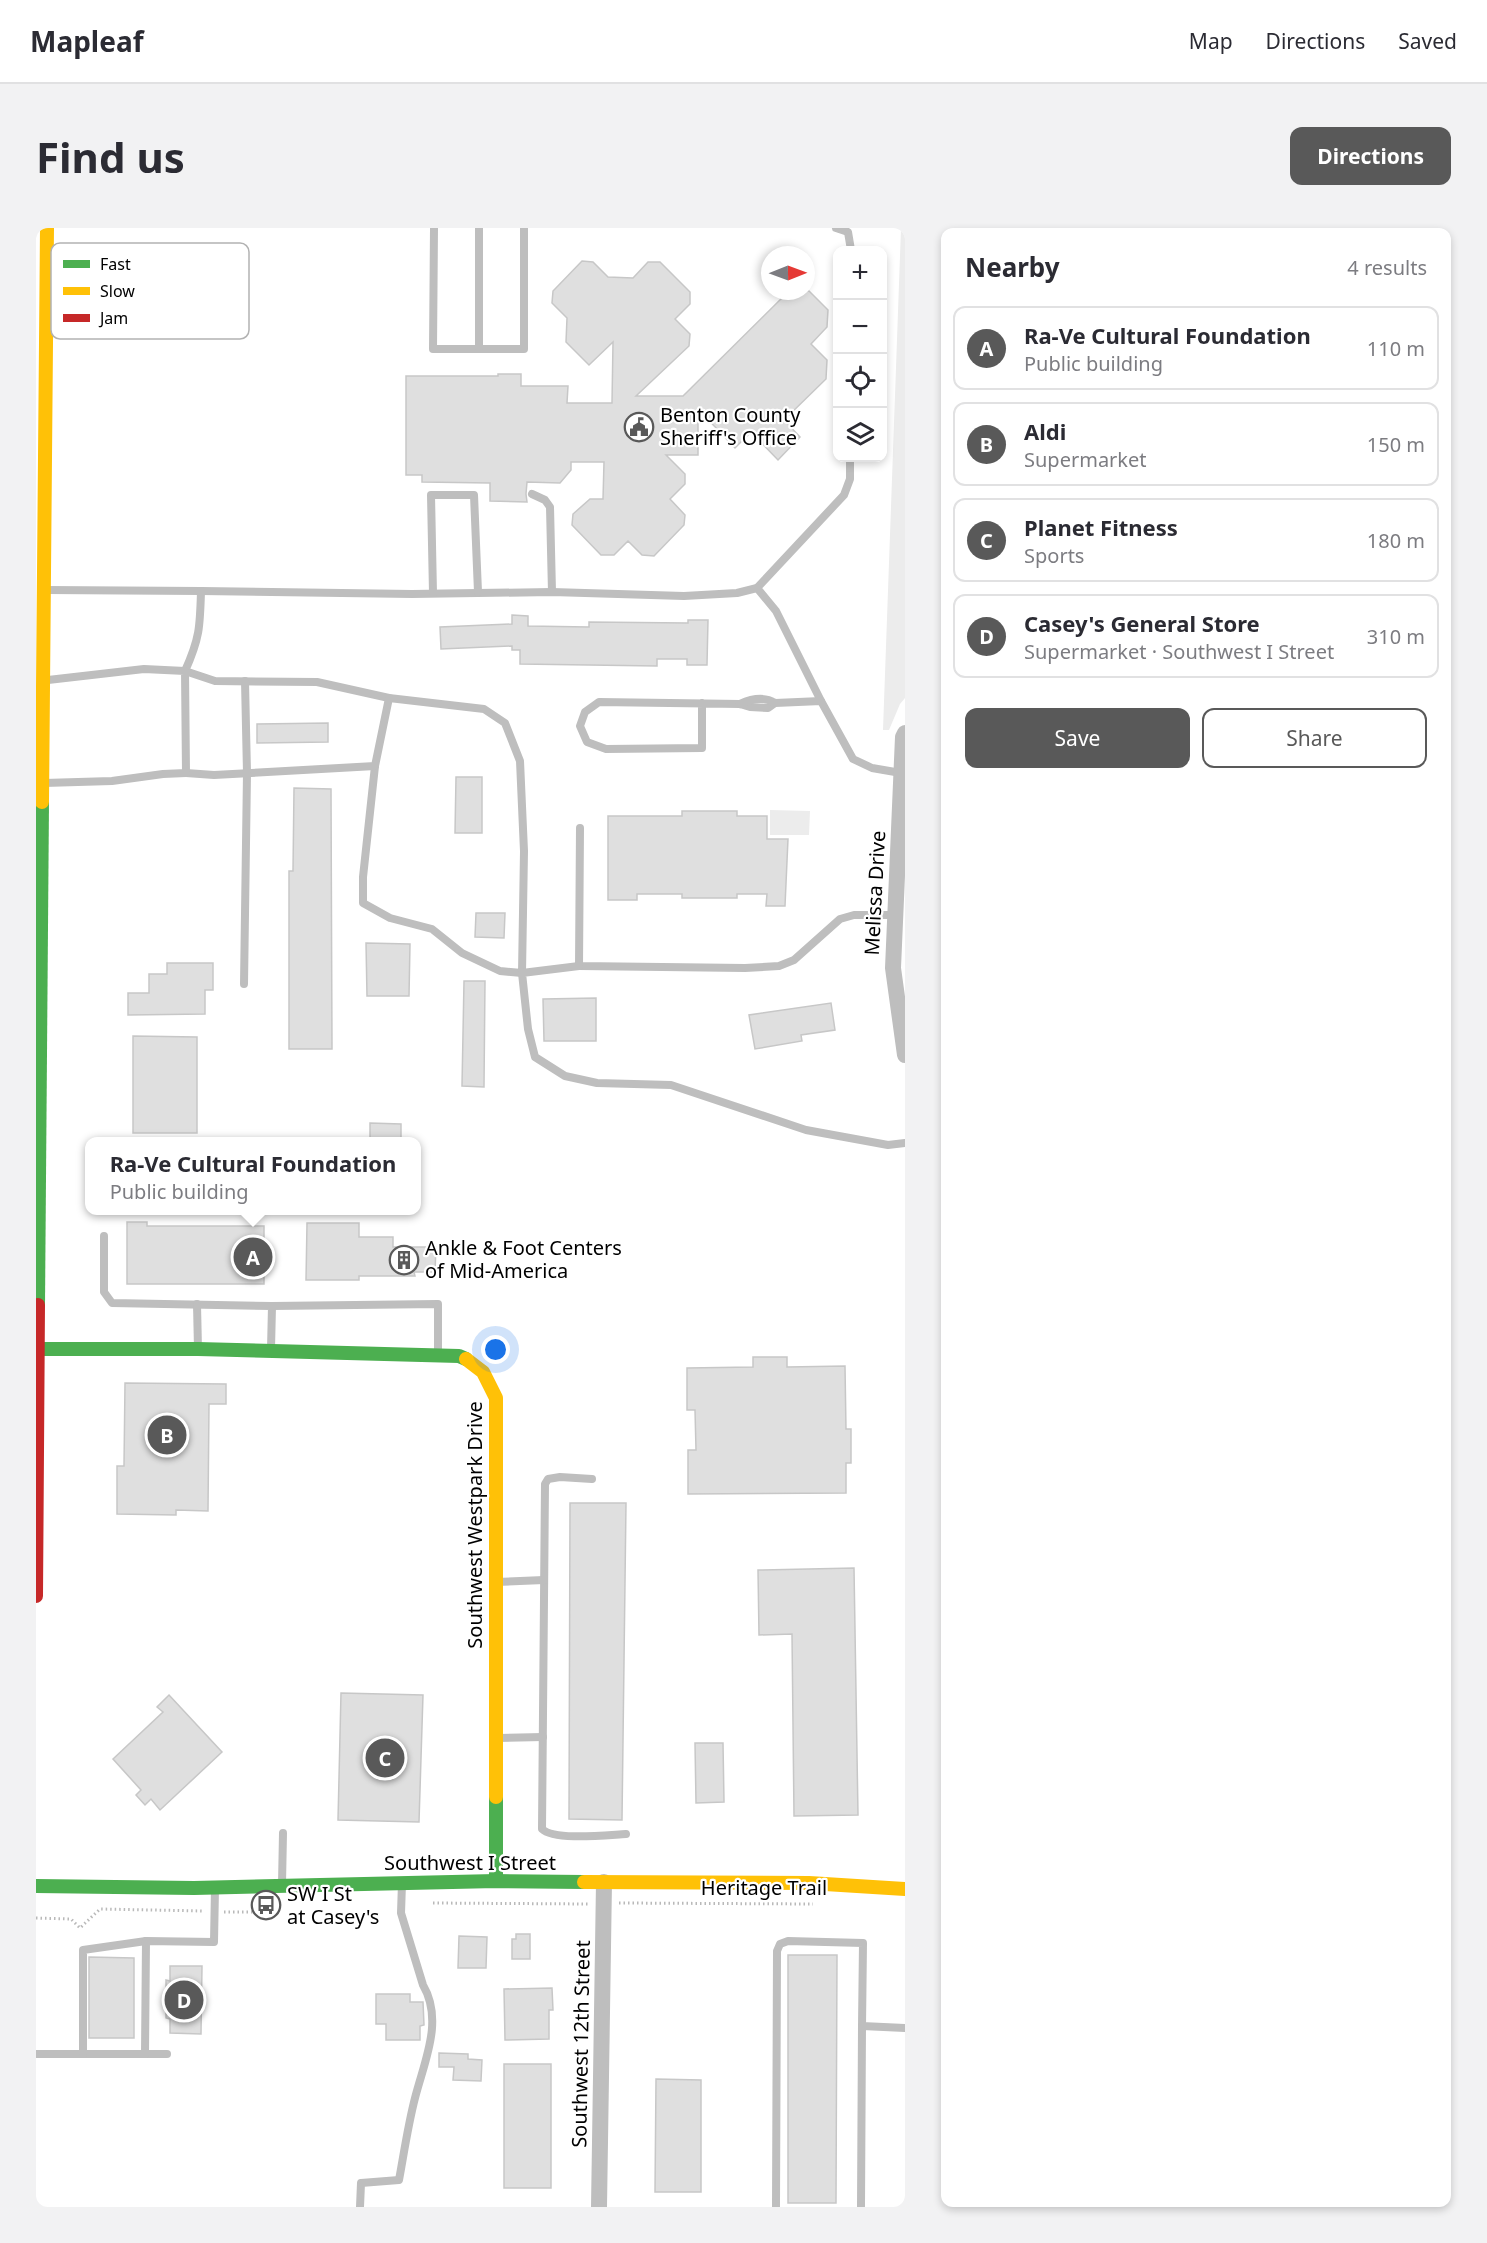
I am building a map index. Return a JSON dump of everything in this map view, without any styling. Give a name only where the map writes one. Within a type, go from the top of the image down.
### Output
[{"type":"main road","points":[[36,1596],[43,783],[40,730],[44,680],[48,228]]},
{"type":"main road","name":"Southwest Westpark Drive","points":[[37,1348],[198,1349],[459,1356],[478,1366],[490,1381],[496,1398],[496,1881]]},
{"type":"main road","name":"Southwest I Street","points":[[36,1887],[496,1881],[809,1883],[905,1889]]},
{"type":"street","name":"Melissa Drive","points":[[905,733],[901,773],[893,968],[905,1055]]},
{"type":"street","name":"Southwest 12th Street","points":[[599,2207],[604,1882]]},
{"type":"lane","points":[[434,228],[433,349],[524,349],[524,228]]},
{"type":"lane","points":[[479,228],[479,349]]},
{"type":"lane","points":[[836,228],[848,232],[850,246]]},
{"type":"lane","points":[[45,590],[552,592],[684,596],[737,593],[758,588],[844,495],[850,479],[850,462]]},
{"type":"lane","points":[[532,494],[545,500],[550,507],[552,592]]},
{"type":"lane","points":[[433,592],[431,495],[474,495],[478,592]]},
{"type":"lane","points":[[758,588],[776,611],[853,759],[872,768],[901,773]]},
{"type":"lane","points":[[186,773],[185,671],[195,649],[200,629],[201,591]]},
{"type":"lane","points":[[44,680],[144,669],[185,671],[215,681],[317,682],[389,699],[484,709],[505,723],[520,761],[524,851],[522,973],[528,1029],[535,1057],[565,1076],[597,1083],[670,1085],[806,1130],[888,1145],[905,1143]]},
{"type":"lane","points":[[244,681],[247,773],[244,984]]},
{"type":"lane","points":[[389,699],[375,766],[363,876],[363,903],[390,918],[432,929],[462,953],[500,971],[522,973],[579,966],[745,968],[779,966],[794,960],[840,918],[854,915],[895,915]]},
{"type":"lane","points":[[702,703],[702,748],[606,749],[587,742],[580,726],[585,712],[598,702],[702,703],[740,704],[749,700],[769,699],[774,703],[821,701]]},
{"type":"lane","points":[[43,783],[112,781],[163,774],[247,773],[375,766]]},
{"type":"lane","points":[[579,966],[580,828]]},
{"type":"lane","points":[[104,1236],[104,1293],[112,1303],[272,1306],[438,1304],[438,1356]]},
{"type":"lane","points":[[197,1304],[198,1349]]},
{"type":"lane","points":[[271,1351],[272,1306]]},
{"type":"lane","points":[[592,1479],[560,1477],[548,1479],[545,1484],[542,1829],[547,1834],[561,1835],[626,1834]]},
{"type":"lane","points":[[495,1582],[544,1580]]},
{"type":"lane","points":[[495,1738],[543,1737]]},
{"type":"lane","points":[[282,1885],[283,1833]]},
{"type":"lane","points":[[360,2207],[361,2183],[399,2180],[416,2097],[429,2055],[432,2030],[429,1995],[423,1985],[401,1913],[402,1882]]},
{"type":"lane","points":[[83,2054],[86,1977],[82,1950],[146,1941],[214,1942],[214,1886]]},
{"type":"lane","points":[[145,2054],[146,1941]]},
{"type":"lane","points":[[776,2207],[777,1951],[780,1944],[789,1941],[863,1942],[861,2206]]},
{"type":"lane","points":[[134,1977],[146,1977]]},
{"type":"lane","points":[[134,1999],[145,1999]]},
{"type":"lane","points":[[134,2018],[145,2018]]},
{"type":"lane","points":[[862,2026],[905,2028]]},
{"type":"lane","points":[[36,2054],[167,2055]]},
{"type":"path","name":"Heritage Trail","points":[[624,1903],[823,1904]]},
{"type":"path","points":[[36,1918],[70,1919],[80,1928],[100,1909],[178,1911]]},
{"type":"shaded area","points":[[901,228],[905,228],[905,698],[889,730],[883,730]]},
{"type":"shaded area","points":[[770,810],[810,811],[809,835],[770,835]]},
{"type":"building","points":[[582,261],[593,262],[608,277],[633,278],[648,262],[660,262],[690,292],[690,304],[675,319],[690,334],[689,346],[636,396],[683,396],[780,300],[815,300],[815,297],[828,310],[827,327],[811,344],[827,360],[826,379],[784,420],[800,437],[778,460],[751,432],[735,448],[698,409],[698,455],[666,455],[685,474],[685,484],[670,499],[685,515],[684,525],[654,556],[642,555],[628,541],[614,555],[601,555],[572,525],[573,514],[590,499],[603,499],[604,462],[571,462],[571,470],[560,483],[527,482],[527,502],[490,501],[490,483],[422,482],[422,475],[406,475],[406,376],[521,374],[521,386],[568,386],[567,403],[612,403],[613,342],[589,365],[566,342],[567,318],[552,303],[553,291]]},
{"type":"building","points":[[512,615],[528,616],[528,626],[589,627],[589,622],[688,623],[688,620],[708,620],[707,665],[687,665],[687,659],[657,659],[657,666],[520,664],[520,650],[512,650],[512,646],[441,649],[440,627],[512,624]]},
{"type":"building","points":[[328,723],[328,742],[257,743],[257,724]]},
{"type":"building","points":[[456,777],[482,777],[482,833],[455,833]]},
{"type":"building","points":[[294,788],[331,789],[332,1049],[289,1049],[289,871],[293,871]]},
{"type":"building","points":[[682,811],[737,811],[737,816],[767,816],[767,839],[788,839],[785,906],[766,906],[767,894],[737,894],[737,898],[682,898],[682,894],[637,894],[637,900],[608,900],[608,816],[682,816]]},
{"type":"building","points":[[476,913],[505,913],[504,938],[475,937]]},
{"type":"building","points":[[366,943],[410,944],[409,996],[367,996]]},
{"type":"building","points":[[167,963],[213,963],[213,990],[205,990],[205,1014],[128,1015],[128,993],[149,993],[149,974],[167,974]]},
{"type":"building","points":[[464,981],[485,981],[484,1087],[462,1086]]},
{"type":"building","points":[[596,998],[596,1041],[544,1041],[543,999]]},
{"type":"building","points":[[831,1003],[835,1030],[801,1035],[802,1041],[755,1049],[749,1015]]},
{"type":"building","points":[[133,1036],[197,1037],[197,1133],[133,1133]]},
{"type":"building","points":[[370,1123],[401,1124],[401,1137],[370,1137]]},
{"type":"building","points":[[127,1222],[147,1222],[147,1226],[264,1226],[264,1284],[127,1284]]},
{"type":"building","points":[[307,1223],[359,1223],[359,1237],[393,1237],[393,1247],[436,1247],[435,1272],[414,1272],[415,1276],[359,1276],[359,1280],[306,1280]]},
{"type":"building","points":[[753,1357],[787,1357],[787,1367],[845,1366],[846,1429],[851,1429],[851,1463],[846,1463],[846,1493],[688,1494],[688,1450],[696,1450],[695,1410],[687,1410],[687,1368],[753,1367]]},
{"type":"building","points":[[125,1383],[226,1384],[226,1404],[209,1404],[208,1511],[176,1510],[176,1515],[117,1514],[117,1466],[124,1466]]},
{"type":"building","points":[[570,1503],[626,1503],[622,1820],[569,1819]]},
{"type":"building","points":[[854,1568],[858,1815],[794,1816],[792,1634],[759,1635],[758,1570]]},
{"type":"building","points":[[341,1693],[423,1695],[419,1822],[338,1820]]},
{"type":"building","points":[[169,1695],[222,1752],[160,1810],[151,1799],[145,1805],[136,1795],[141,1790],[113,1759],[163,1712],[157,1707]]},
{"type":"building","points":[[695,1743],[723,1743],[724,1802],[696,1803]]},
{"type":"building","points":[[516,1934],[530,1934],[530,1959],[512,1959],[512,1939],[516,1939]]},
{"type":"building","points":[[459,1936],[487,1937],[486,1968],[458,1968]]},
{"type":"building","points":[[788,1955],[837,1955],[836,2203],[788,2203]]},
{"type":"building","points":[[89,1957],[134,1958],[134,2038],[89,2038]]},
{"type":"building","points":[[170,1966],[202,1966],[201,2034],[170,2033],[170,2019],[166,2018],[166,1980],[170,1981]]},
{"type":"building","points":[[552,1988],[553,2010],[549,2010],[549,2039],[505,2040],[504,1989]]},
{"type":"building","points":[[376,1994],[410,1994],[410,2002],[423,2002],[424,2025],[420,2026],[420,2040],[386,2040],[386,2024],[376,2024]]},
{"type":"building","points":[[439,2053],[468,2054],[468,2059],[482,2060],[481,2081],[453,2080],[454,2067],[439,2067]]},
{"type":"building","points":[[504,2064],[551,2064],[551,2188],[504,2188]]},
{"type":"building","points":[[656,2079],[701,2080],[701,2192],[655,2192]]},
{"type":"traffic: fast","points":[[38,1305],[42,802]]},
{"type":"traffic: fast","points":[[36,1349],[198,1349],[459,1356],[466,1359]]},
{"type":"traffic: fast","points":[[496,1797],[496,1881]]},
{"type":"traffic: fast","points":[[36,1886],[194,1888],[496,1881],[584,1882]]},
{"type":"traffic: slow","points":[[42,802],[47,228]]},
{"type":"traffic: slow","points":[[466,1359],[483,1372],[496,1398],[496,1797]]},
{"type":"traffic: slow","points":[[584,1882],[809,1883],[905,1889]]},
{"type":"traffic: jam","points":[[36,1596],[38,1305]]},
{"type":"place","name":"Benton County Sheriff's Office","points":[[639,427]]},
{"type":"place","name":"Ra-Ve Cultural Foundation","points":[[253,1257]]},
{"type":"place","name":"Ankle & Foot Centers of Mid-America","points":[[404,1260]]},
{"type":"place","name":"Aldi","points":[[167,1435]]},
{"type":"place","name":"Planet Fitness","points":[[385,1758]]},
{"type":"place","name":"SW I St at Casey's","points":[[266,1905]]},
{"type":"place","name":"Casey's General Store","points":[[184,2000]]}]
